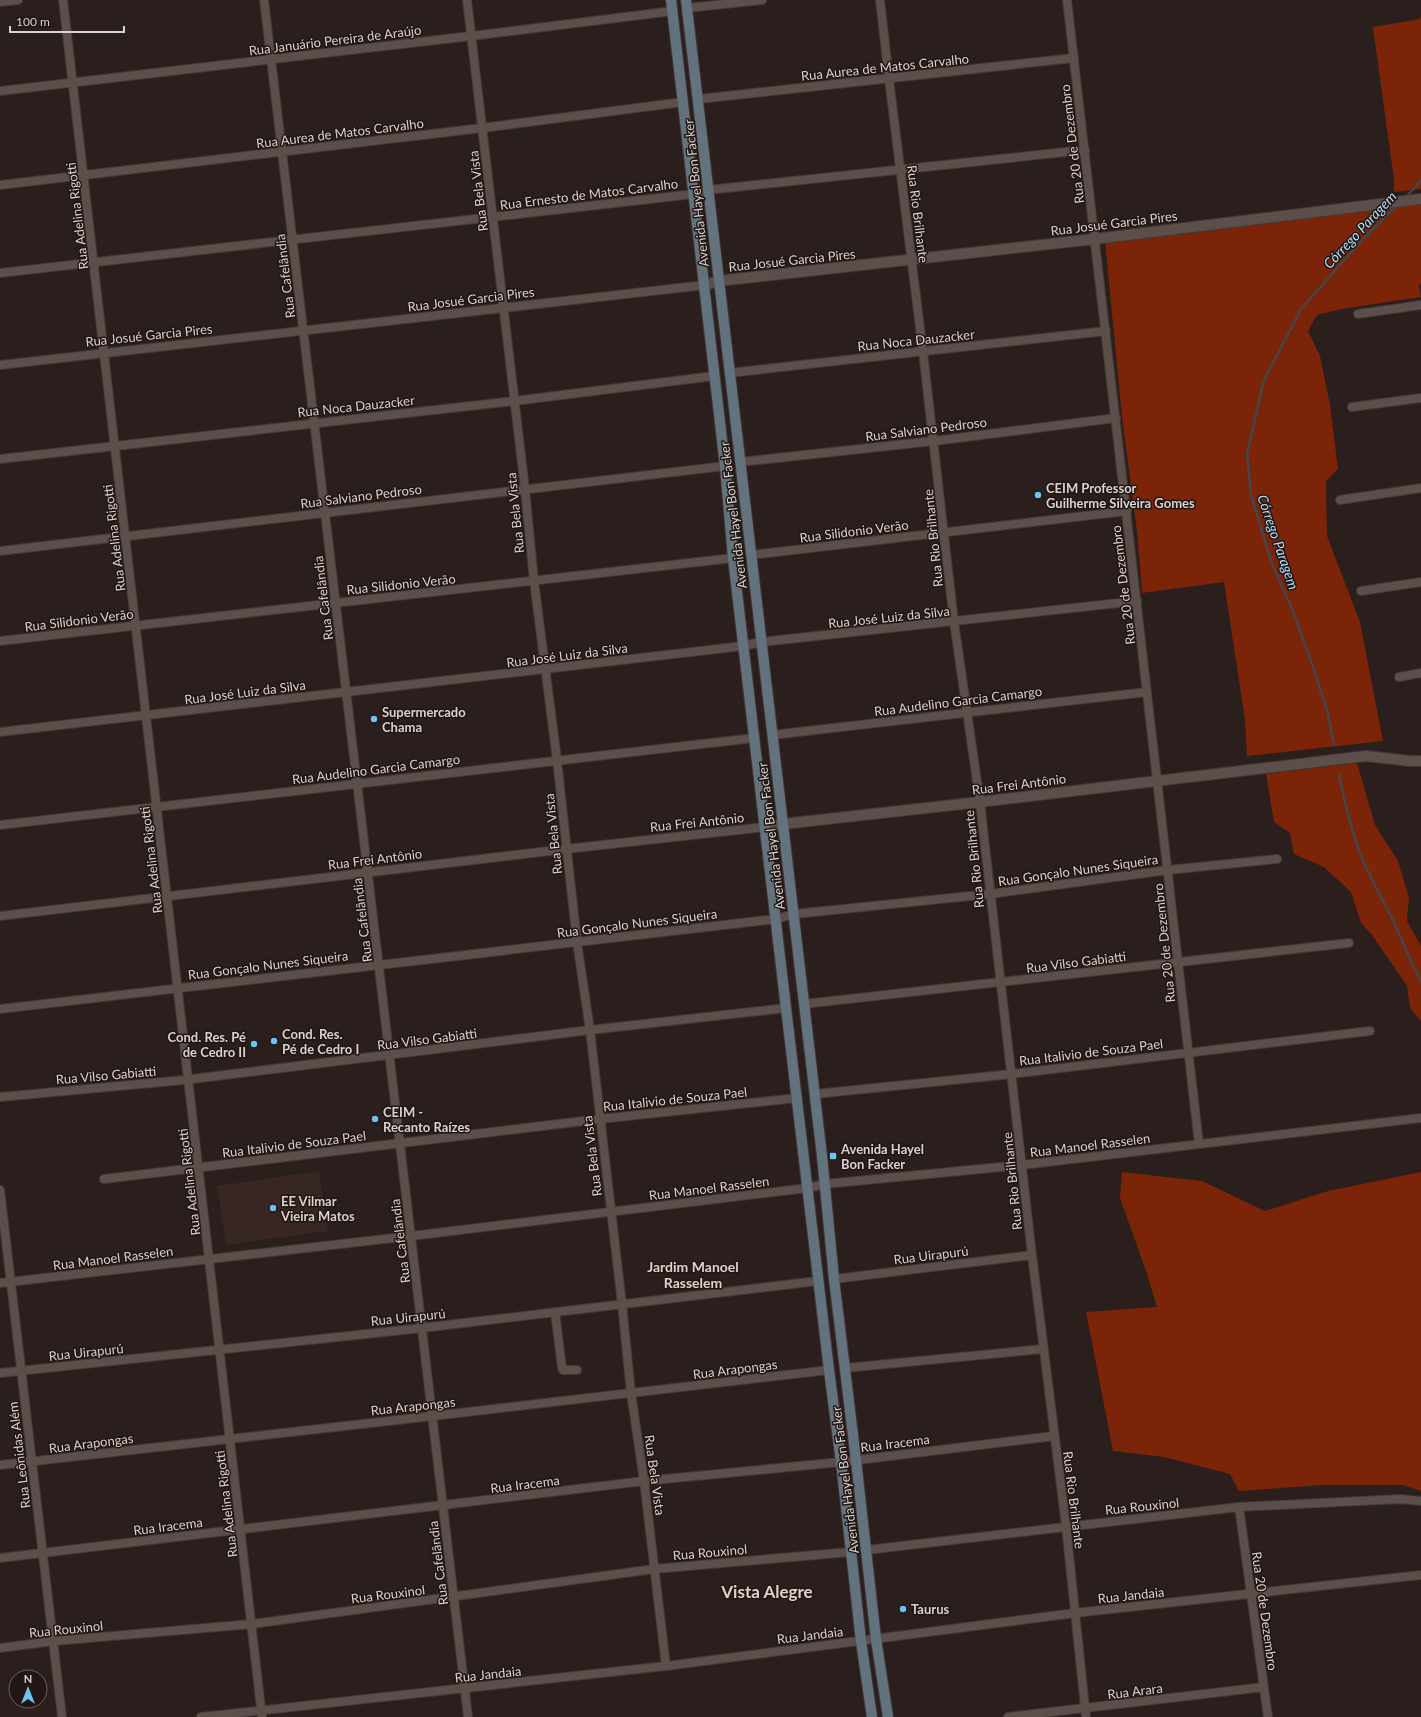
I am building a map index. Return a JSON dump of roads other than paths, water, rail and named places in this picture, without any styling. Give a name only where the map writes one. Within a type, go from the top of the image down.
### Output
[{"type":"main road","name":"Avenida Hayel Bon Facker","points":[[671,0],[705,285],[743,646],[818,1281],[842,1462],[850,1552],[872,1717]]},
{"type":"main road","name":"Avenida Hayel Bon Facker","points":[[686,4],[699,99],[718,281],[815,1094],[844,1368],[876,1639],[888,1717]]},
{"type":"street","points":[[0,2],[18,0]]},
{"type":"street","name":"Rua Adelina Rigotti","points":[[63,0],[74,83],[262,1713]]},
{"type":"street","name":"Rua Cafelândia","points":[[264,0],[468,1717]]},
{"type":"street","name":"Rua Bela Vista","points":[[467,0],[525,489],[534,581],[557,760],[577,942],[590,1030],[631,1393],[644,1482],[666,1666]]},
{"type":"street","points":[[686,4],[762,0]]},
{"type":"street","name":"Rua Rio Brilhante","points":[[880,0],[888,79],[934,441],[954,622],[980,802],[1043,1349],[1066,1526],[1085,1713]]},
{"type":"street","name":"Rua 20 de Dezembro","points":[[1067,0],[1199,1144]]},
{"type":"street","name":"Rua Januário Pereira de Araújo","points":[[0,91],[673,11]]},
{"type":"street","name":"Rua Aurea de Matos Carvalho","points":[[699,99],[1074,58]]},
{"type":"street","name":"Rua Aurea de Matos Carvalho","points":[[0,185],[482,128],[683,102]]},
{"type":"street","name":"Rua Ernesto de Matos Carvalho","points":[[0,273],[694,194],[708,190],[1085,150]]},
{"type":"street","name":"Rua Josué Garcia Pires","points":[[0,365],[705,285],[718,281],[1095,239],[1416,199]]},
{"type":"street","points":[[1358,314],[1421,305]]},
{"type":"street","name":"Rua Noca Dauzacker","points":[[729,373],[1106,331]]},
{"type":"street","name":"Rua Noca Dauzacker","points":[[0,459],[314,422],[514,401],[714,376]]},
{"type":"street","points":[[1352,407],[1421,398]]},
{"type":"street","name":"Rua Salviano Pedroso","points":[[740,462],[934,441],[1116,418]]},
{"type":"street","name":"Rua Salviano Pedroso","points":[[0,551],[725,466]]},
{"type":"street","points":[[1340,500],[1421,488]]},
{"type":"street","name":"Rua Silidonio Verão","points":[[751,555],[1126,511]]},
{"type":"street","name":"Rua Silidonio Verão","points":[[0,641],[733,558]]},
{"type":"street","points":[[1361,591],[1421,582]]},
{"type":"street","name":"Rua José Luiz da Silva","points":[[0,732],[347,693],[743,646],[761,642],[954,622],[1137,600]]},
{"type":"street","points":[[1399,677],[1421,673]]},
{"type":"street","name":"Rua Audelino Garcia Camargo","points":[[772,735],[1147,692]]},
{"type":"street","name":"Rua Audelino Garcia Camargo","points":[[0,825],[754,738]]},
{"type":"street","name":"Rua Frei Antônio","points":[[0,916],[1353,757],[1366,756],[1421,761]]},
{"type":"street","name":"Rua Gonçalo Nunes Siqueira","points":[[0,1009],[776,919],[794,914],[990,894],[1168,870],[1277,859]]},
{"type":"street","name":"Rua Vilso Gabiatti","points":[[804,1004],[1349,943]]},
{"type":"street","name":"Rua Vilso Gabiatti","points":[[0,1097],[189,1079],[390,1056],[590,1030],[786,1008]]},
{"type":"street","name":"Rua Italivio de Souza Pael","points":[[815,1094],[1012,1074],[1189,1052],[1370,1032]]},
{"type":"street","name":"Rua Italivio de Souza Pael","points":[[104,1178],[199,1168],[600,1119],[797,1098]]},
{"type":"street","name":"Rua Manoel Rasselen","points":[[0,1283],[611,1212],[807,1188],[825,1184],[1022,1165],[1421,1118]]},
{"type":"street","name":"Rua Leônidas Além","points":[[0,1190],[62,1717]]},
{"type":"street","name":"Rua Uirapurú","points":[[834,1279],[1032,1255]]},
{"type":"street","name":"Rua Uirapurú","points":[[0,1373],[422,1328],[818,1281]]},
{"type":"street","points":[[555,1312],[562,1368],[563,1370],[577,1370]]},
{"type":"street","points":[[844,1368],[1043,1349]]},
{"type":"street","name":"Rua Arapongas","points":[[0,1465],[829,1370]]},
{"type":"street","name":"Rua Iracema","points":[[0,1558],[644,1482],[842,1462],[1054,1436]]},
{"type":"street","name":"Rua Rouxinol","points":[[866,1550],[1239,1507],[1400,1499],[1421,1501]]},
{"type":"street","name":"Rua 20 de Dezembro","points":[[1239,1507],[1268,1717]]},
{"type":"street","name":"Rua Rouxinol","points":[[0,1648],[54,1641],[252,1624],[654,1569],[850,1552]]},
{"type":"street","name":"Rua Jandaia","points":[[201,1717],[262,1713],[666,1666],[1075,1613],[1421,1575]]},
{"type":"street","name":"Rua Arara","points":[[1008,1717],[1085,1713],[1264,1687]]},
{"type":"waterway","name":"Córrego Paragem","points":[[1405,198],[1421,181]]},
{"type":"waterway","name":"Córrego Paragem","points":[[1334,744],[1327,710],[1311,661],[1291,606],[1272,564],[1251,495],[1247,454],[1264,380],[1301,309],[1364,238],[1397,205]]},
{"type":"waterway","name":"Córrego Paragem","points":[[1339,774],[1358,848],[1421,981]]},
{"type":"place","name":"CEIM Professor Guilherme Silveira Gomes","points":[[1038,495]]},
{"type":"place","name":"Supermercado Chama","points":[[374,719]]},
{"type":"place","name":"Cond. Res. Pé de Cedro I","points":[[274,1041]]},
{"type":"place","name":"Cond. Res. Pé de Cedro II","points":[[254,1044]]},
{"type":"place","name":"CEIM - Recanto Raízes","points":[[375,1119]]},
{"type":"place","name":"Avenida Hayel Bon Facker","points":[[833,1156]]},
{"type":"place","name":"EE Vilmar Vieira Matos","points":[[273,1208]]},
{"type":"place","name":"Taurus","points":[[903,1609]]},
{"type":"district","name":"Jardim Manoel Rasselem","points":[[693,1276]]},
{"type":"district","name":"Vista Alegre","points":[[767,1592]]}]
